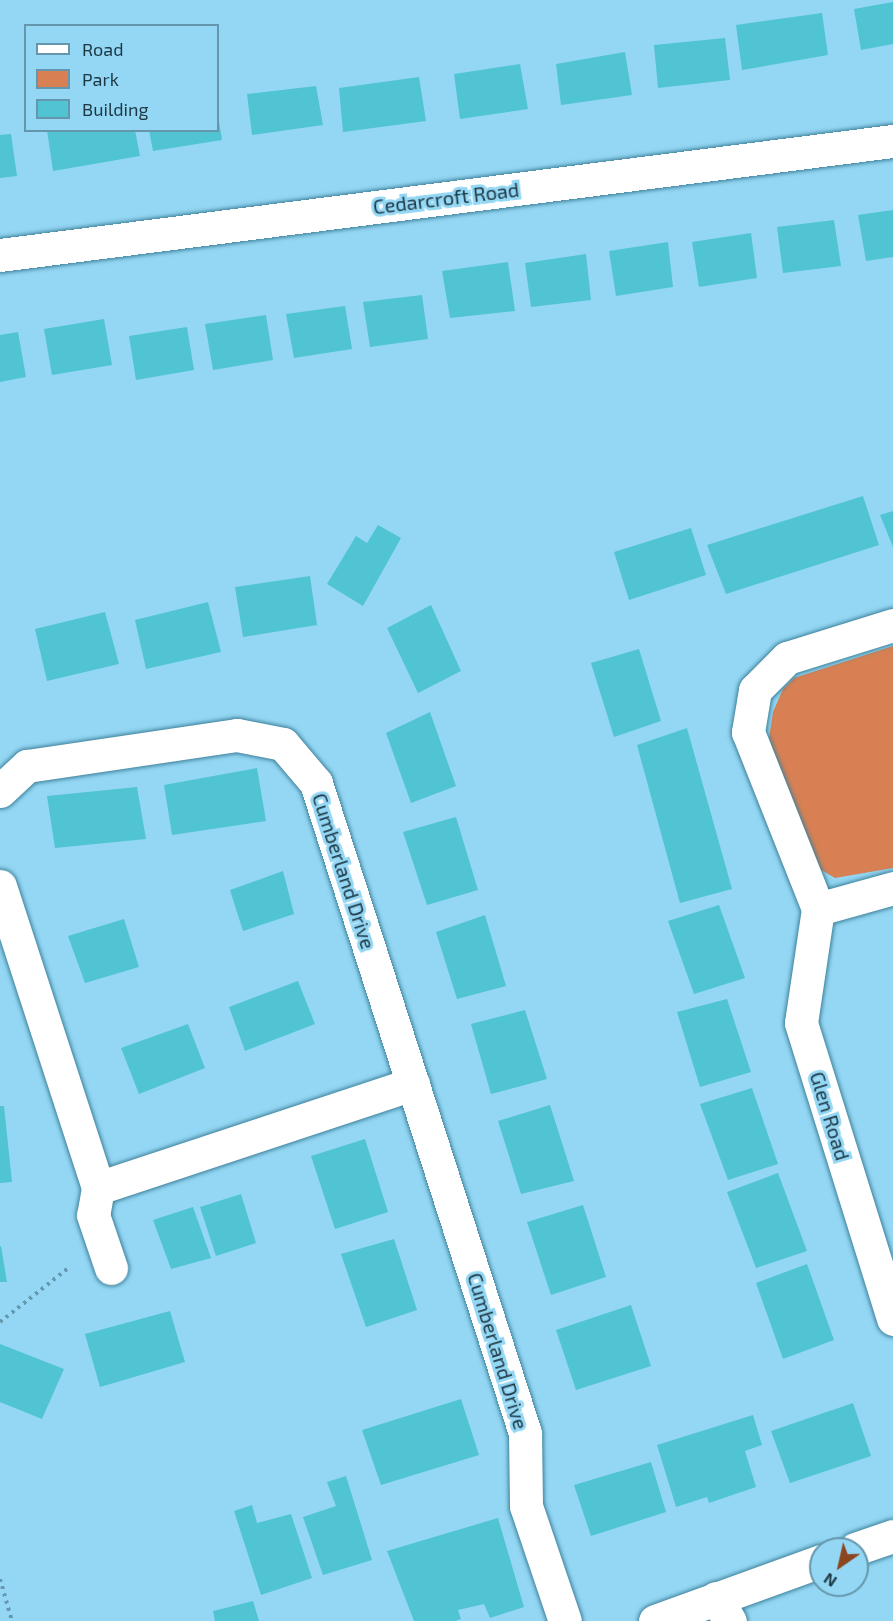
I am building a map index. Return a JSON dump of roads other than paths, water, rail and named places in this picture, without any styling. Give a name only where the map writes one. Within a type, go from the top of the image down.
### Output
[{"type":"street","name":"Cedarcroft Road","points":[[0,255],[893,141]]},
{"type":"street","points":[[893,625],[787,658],[755,690],[748,732],[818,909],[893,888]]},
{"type":"street","name":"Cumberland Drive","points":[[0,791],[27,766],[237,735],[283,744],[316,783],[525,1433],[526,1506],[565,1621]]},
{"type":"street","points":[[0,886],[98,1188],[93,1215],[106,1255]]},
{"type":"street","name":"Glen Road","points":[[818,909],[801,1023],[893,1319]]},
{"type":"street","points":[[98,1188],[413,1084]]},
{"type":"street","points":[[869,1544],[893,1536]]},
{"type":"street","points":[[655,1621],[723,1609],[809,1567]]}]
